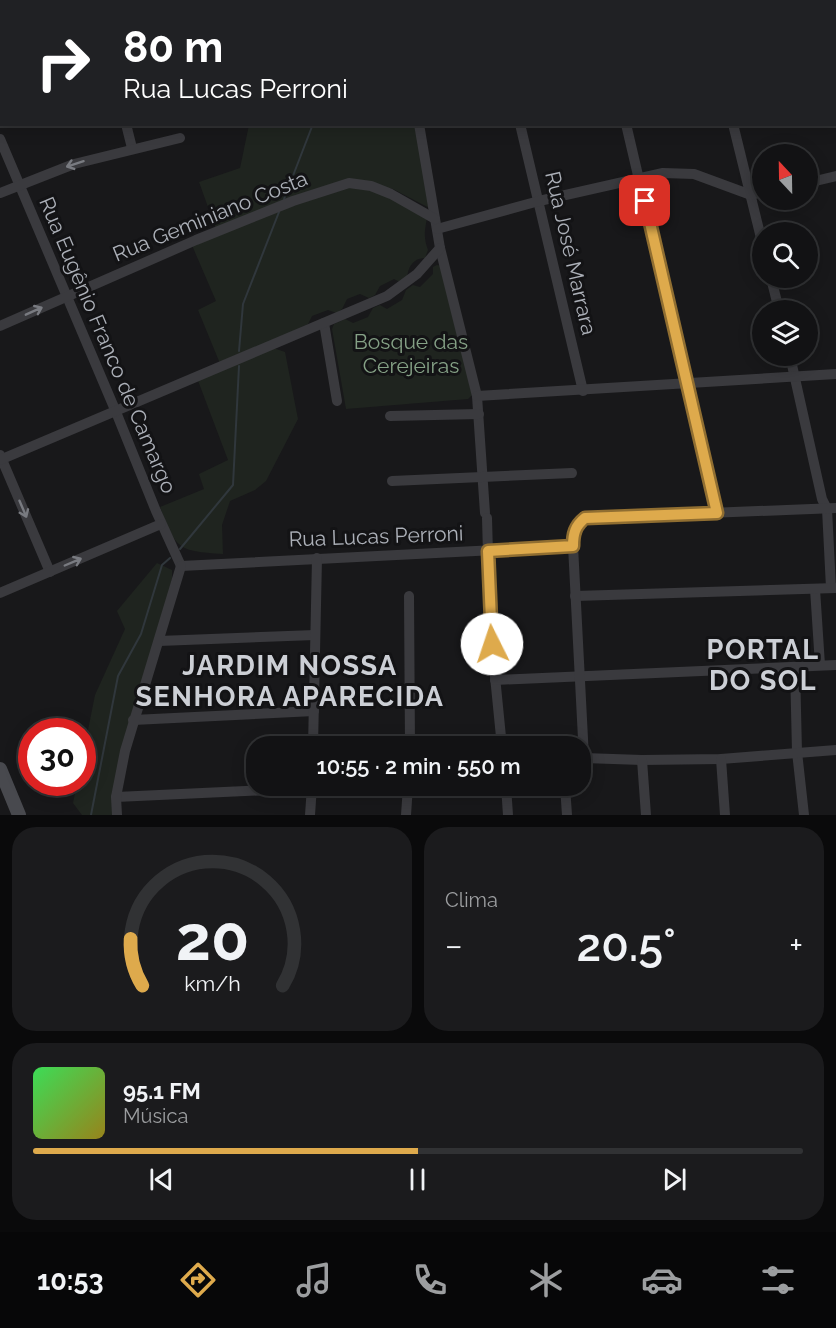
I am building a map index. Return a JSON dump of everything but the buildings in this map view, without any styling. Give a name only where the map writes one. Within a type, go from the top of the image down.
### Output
[{"type":"street","points":[[126,126],[132,148]]},
{"type":"street","points":[[419,126],[440,248],[477,396],[486,515],[490,627],[501,736]]},
{"type":"street","name":"Rua José Marrara","points":[[520,126],[583,391]]},
{"type":"street","points":[[627,126],[717,513]]},
{"type":"street","points":[[734,126],[752,182]]},
{"type":"street","points":[[0,193],[74,164],[180,138]]},
{"type":"street","name":"Rua Eugênio Franco de Camargo","points":[[0,139],[161,524],[181,566]]},
{"type":"street","points":[[436,224],[663,173],[694,174],[752,193]]},
{"type":"street","points":[[818,180],[836,176]]},
{"type":"street","name":"Rua Geminiano Costa","points":[[0,326],[196,240],[293,201],[349,183],[370,186],[390,194],[436,224]]},
{"type":"street","points":[[50,572],[1,458],[116,412],[387,296],[417,274],[440,248]]},
{"type":"street","points":[[324,323],[337,401]]},
{"type":"street","points":[[575,596],[833,588],[831,508],[822,499],[792,366]]},
{"type":"street","points":[[477,396],[687,385],[836,374]]},
{"type":"street","points":[[390,416],[479,414]]},
{"type":"street","points":[[392,481],[572,473]]},
{"type":"street","points":[[581,736],[573,546],[573,532],[579,523],[585,518],[831,508]]},
{"type":"street","points":[[0,593],[161,524]]},
{"type":"street","name":"Rua Lucas Perroni","points":[[181,566],[573,546]]},
{"type":"street","points":[[313,736],[317,558]]},
{"type":"street","points":[[117,815],[116,797],[133,720],[181,566]]},
{"type":"street","points":[[815,589],[819,665]]},
{"type":"street","points":[[409,596],[410,736]]},
{"type":"street","points":[[159,641],[315,635]]},
{"type":"street","points":[[495,680],[836,665]]},
{"type":"street","points":[[795,667],[797,752],[804,815]]},
{"type":"street","points":[[133,720],[314,711]]},
{"type":"street","points":[[591,758],[721,759],[836,750]]},
{"type":"street","points":[[721,759],[725,815]]},
{"type":"street","points":[[642,760],[646,815]]},
{"type":"street","points":[[0,769],[19,815]]},
{"type":"street","points":[[116,797],[246,790]]},
{"type":"street","points":[[310,815],[311,796]]},
{"type":"street","points":[[406,815],[407,796]]},
{"type":"street","points":[[507,796],[508,815]]},
{"type":"street","points":[[566,796],[567,815]]},
{"type":"green space","points":[[249,126],[420,126],[437,212],[393,189],[351,181],[427,209],[425,233],[428,250],[425,258],[414,261],[407,278],[400,282],[394,279],[380,286],[375,295],[369,298],[360,294],[347,299],[337,313],[328,310],[312,316],[308,324],[221,366],[198,310],[216,301],[191,243],[217,232],[199,182],[240,168]]},
{"type":"green space","name":"Bosque das Cerejeiras","points":[[442,266],[472,395],[468,399],[346,409],[332,329],[334,324],[345,319],[353,323],[368,317],[373,308],[380,305],[387,309],[402,300],[406,290],[413,285],[420,287],[433,274],[433,267]]},
{"type":"green space","points":[[273,348],[285,352],[298,419],[266,481],[255,490],[230,501],[222,525],[223,554],[187,549],[175,540],[160,507],[204,489],[199,474],[228,460],[197,378]]},
{"type":"green space","points":[[157,563],[172,570],[172,579],[114,815],[82,815],[73,803],[74,796],[96,796],[96,718],[90,718],[95,695],[125,629],[117,611]]},
{"type":"waterway","points":[[284,199],[312,126]]},
{"type":"waterway","points":[[239,351],[243,304],[279,212]]},
{"type":"waterway","points":[[180,549],[233,485],[239,366]]},
{"type":"waterway","points":[[91,815],[118,676],[141,634],[162,565],[170,558]]},
{"type":"district","name":"PORTAL DO SOL","points":[[763,664]]},
{"type":"district","name":"JARDIM NOSSA SENHORA APARECIDA","points":[[290,680]]},
{"type":"route","points":[[492,644],[488,551],[573,546],[573,532],[585,518],[717,513],[645,201]]}]
